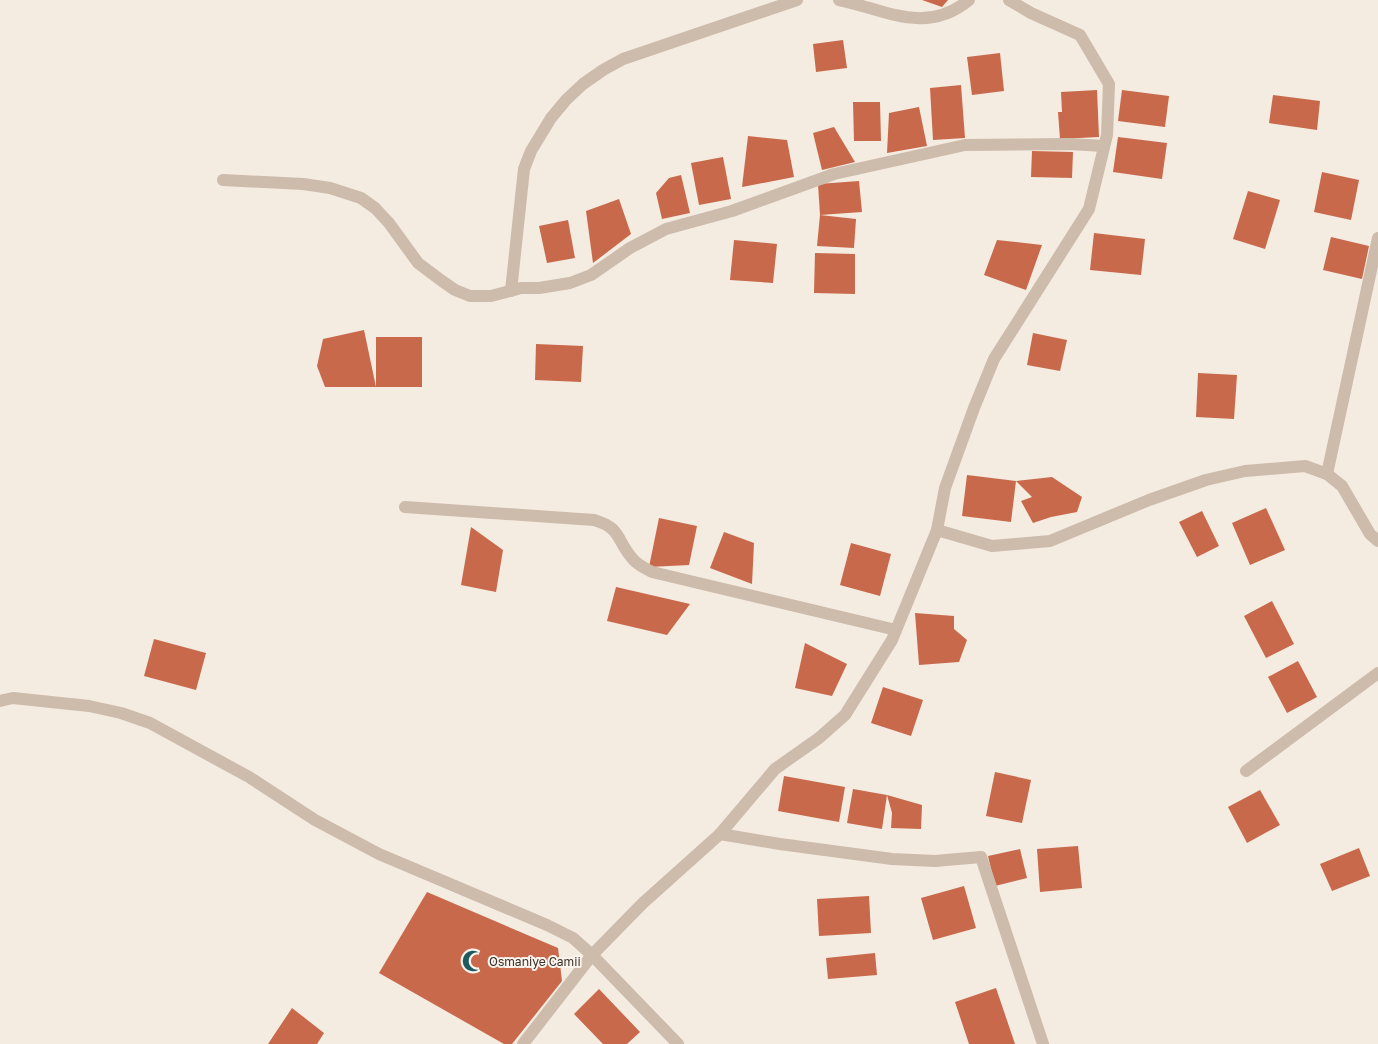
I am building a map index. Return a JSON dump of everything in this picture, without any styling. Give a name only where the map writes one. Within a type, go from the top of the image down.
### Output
[{"type":"street","points":[[511,291],[524,169],[540,134],[566,100],[590,80],[623,59],[797,0]]},
{"type":"street","points":[[838,0],[908,18],[934,17],[949,12],[968,0]]},
{"type":"street","points":[[523,1044],[592,955],[643,903],[720,834],[775,769],[819,738],[845,715],[892,640],[937,530],[944,488],[994,359],[1089,209],[1108,136],[1108,84],[1080,35],[1031,13],[1009,0]]},
{"type":"street","points":[[223,180],[303,184],[344,191],[360,198],[375,208],[418,263],[455,290],[470,296],[491,296],[521,288],[539,288],[570,283],[591,275],[630,248],[666,229],[732,211],[834,174],[965,145],[1014,146],[1052,144],[1104,146]]},
{"type":"street","points":[[1327,474],[1378,238]]},
{"type":"street","points":[[937,530],[992,546],[1050,541],[1149,500],[1206,480],[1245,471],[1305,466],[1327,474],[1342,486],[1370,534],[1378,541]]},
{"type":"street","points":[[405,507],[594,520],[611,528],[618,535],[633,560],[652,572],[896,630]]},
{"type":"street","points":[[1246,771],[1378,673]]},
{"type":"street","points":[[0,701],[13,698],[90,706],[121,713],[150,723],[249,777],[315,820],[379,854],[547,925],[572,938],[592,955],[678,1044]]},
{"type":"street","points":[[720,834],[892,859],[935,861],[981,857],[1043,1044]]},
{"type":"building","points":[[922,0],[948,0],[942,7]]},
{"type":"building","points":[[843,40],[847,68],[816,72],[813,44]]},
{"type":"building","points":[[1000,53],[1004,91],[972,95],[967,57]]},
{"type":"building","points":[[961,85],[965,138],[933,140],[930,88]]},
{"type":"building","points":[[1097,90],[1099,137],[1060,139],[1058,112],[1062,112],[1061,92]]},
{"type":"building","points":[[1122,90],[1169,96],[1165,127],[1118,121]]},
{"type":"building","points":[[1273,95],[1320,101],[1317,130],[1269,123]]},
{"type":"building","points":[[853,102],[880,102],[881,141],[854,141]]},
{"type":"building","points":[[919,107],[927,146],[887,153],[889,113]]},
{"type":"building","points":[[834,127],[855,162],[822,170],[813,133]]},
{"type":"building","points":[[748,136],[787,140],[794,177],[742,187]]},
{"type":"building","points":[[1118,137],[1167,143],[1162,179],[1113,172]]},
{"type":"building","points":[[1032,151],[1073,152],[1072,178],[1031,177]]},
{"type":"building","points":[[723,157],[731,199],[699,205],[691,163]]},
{"type":"building","points":[[1322,172],[1359,180],[1351,220],[1314,212]]},
{"type":"building","points":[[681,175],[690,213],[662,219],[656,193],[669,178]]},
{"type":"building","points":[[859,181],[862,212],[820,215],[818,184]]},
{"type":"building","points":[[1248,191],[1280,200],[1265,249],[1233,239]]},
{"type":"building","points":[[619,199],[631,234],[593,263],[586,211]]},
{"type":"building","points":[[820,215],[856,219],[854,248],[817,246]]},
{"type":"building","points":[[568,220],[575,258],[547,263],[539,226]]},
{"type":"building","points":[[1094,233],[1145,239],[1141,275],[1090,270]]},
{"type":"building","points":[[1331,237],[1369,246],[1362,279],[1323,270]]},
{"type":"building","points":[[734,240],[777,244],[773,283],[730,280]]},
{"type":"building","points":[[997,240],[1042,245],[1026,290],[984,275]]},
{"type":"building","points":[[815,253],[855,254],[855,294],[814,293]]},
{"type":"building","points":[[364,330],[376,387],[325,387],[317,366],[323,339]]},
{"type":"building","points":[[1033,333],[1067,340],[1060,371],[1027,365]]},
{"type":"building","points":[[376,337],[422,337],[422,387],[376,387]]},
{"type":"building","points":[[536,344],[583,346],[581,382],[535,380]]},
{"type":"building","points":[[1198,373],[1237,375],[1234,419],[1196,417]]},
{"type":"building","points":[[967,475],[1016,481],[1011,522],[962,516]]},
{"type":"building","points":[[1052,477],[1082,497],[1077,512],[1033,523],[1021,501],[1032,497],[1016,481]]},
{"type":"building","points":[[1266,508],[1285,550],[1250,565],[1232,523]]},
{"type":"building","points":[[1202,511],[1219,546],[1197,557],[1179,522]]},
{"type":"building","points":[[659,518],[697,526],[689,565],[649,567]]},
{"type":"building","points":[[471,527],[503,550],[496,592],[461,585]]},
{"type":"building","points":[[724,532],[754,543],[752,584],[710,568]]},
{"type":"building","points":[[851,543],[891,554],[880,596],[840,585]]},
{"type":"building","points":[[616,587],[690,604],[667,635],[607,621]]},
{"type":"building","points":[[1272,601],[1294,644],[1266,658],[1244,616]]},
{"type":"building","points":[[915,613],[954,616],[954,629],[967,640],[959,662],[919,665]]},
{"type":"building","points":[[154,639],[206,653],[196,690],[144,676]]},
{"type":"building","points":[[805,643],[847,664],[832,696],[795,688]]},
{"type":"building","points":[[1298,661],[1317,697],[1287,713],[1268,677]]},
{"type":"building","points":[[883,687],[923,700],[911,736],[871,723]]},
{"type":"building","points":[[995,772],[1031,780],[1022,823],[986,816]]},
{"type":"building","points":[[784,776],[845,787],[839,822],[778,811]]},
{"type":"building","points":[[853,789],[887,795],[882,829],[847,823]]},
{"type":"building","points":[[1260,790],[1280,825],[1247,843],[1228,807]]},
{"type":"building","points":[[887,795],[922,805],[921,829],[891,828],[892,813]]},
{"type":"building","points":[[1078,846],[1082,888],[1040,892],[1037,849]]},
{"type":"building","points":[[1359,848],[1370,876],[1332,891],[1320,864]]},
{"type":"building","points":[[1020,849],[1027,878],[995,886],[988,856]]},
{"type":"building","points":[[964,886],[976,928],[933,940],[921,898]]},
{"type":"building","name":"Osmaniye Camii","points":[[427,892],[558,948],[562,981],[512,1044],[504,1044],[379,973]]},
{"type":"building","points":[[869,896],[871,933],[819,936],[817,899]]},
{"type":"building","points":[[875,953],[877,975],[828,979],[826,958]]},
{"type":"building","points":[[996,988],[1015,1044],[969,1044],[955,1002]]},
{"type":"building","points":[[599,989],[640,1032],[627,1044],[603,1044],[574,1014]]},
{"type":"building","points":[[292,1008],[324,1033],[317,1044],[268,1044]]},
{"type":"place","name":"Osmaniye Camii","points":[[473,961]]}]
